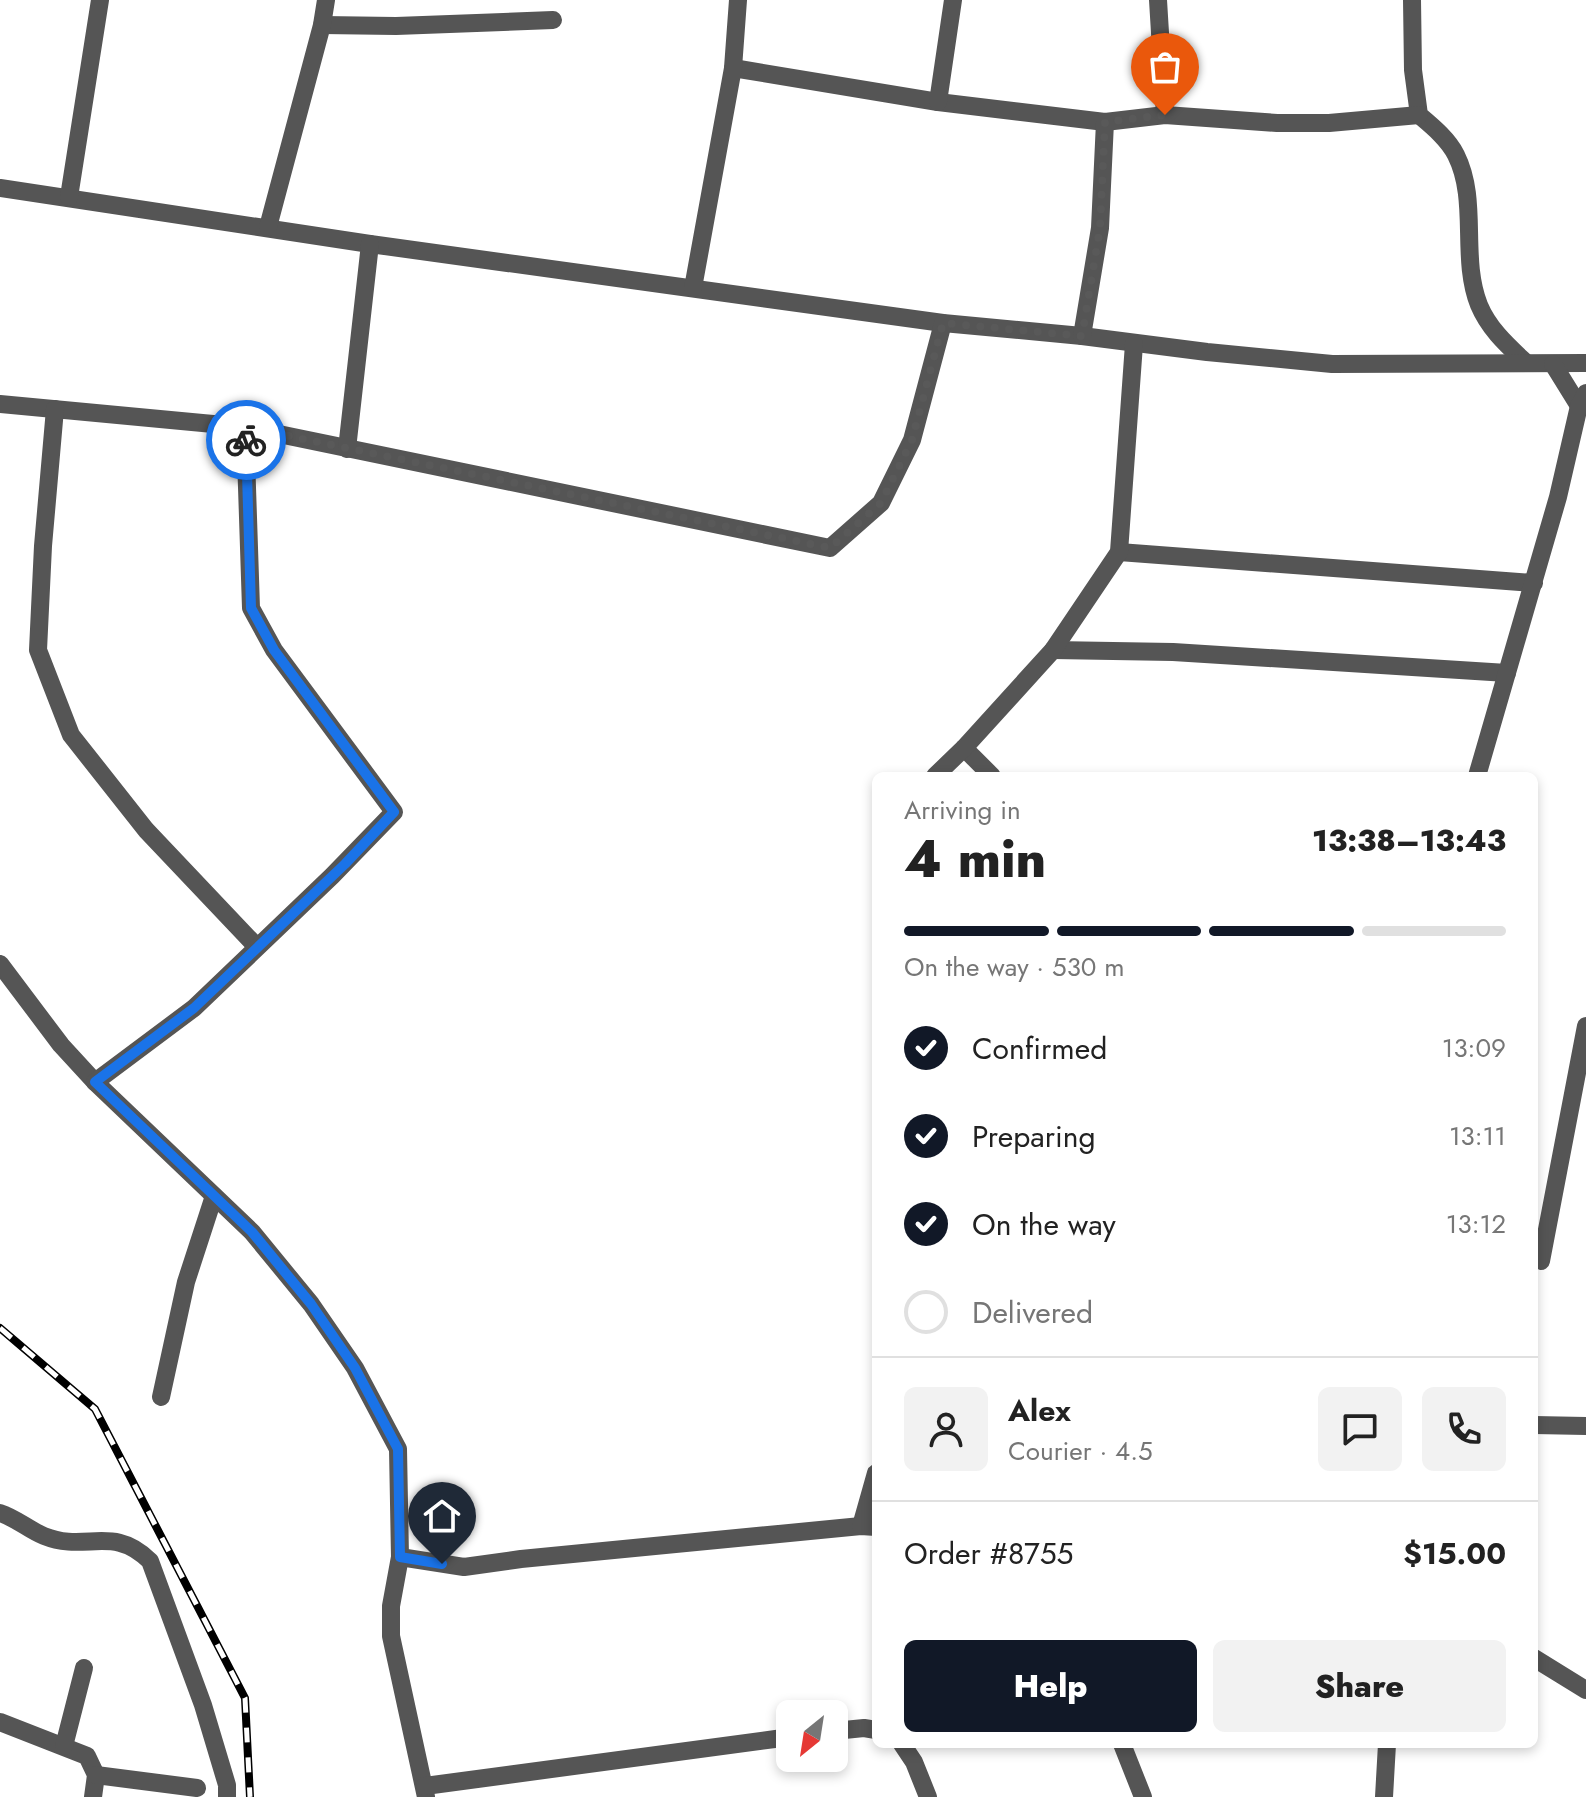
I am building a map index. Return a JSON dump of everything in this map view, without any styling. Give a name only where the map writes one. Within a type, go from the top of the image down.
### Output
[{"type":"street","points":[[69,197],[100,0]]},
{"type":"street","points":[[268,227],[326,0]]},
{"type":"street","points":[[693,288],[733,68],[738,0]]},
{"type":"street","points":[[938,102],[953,0]]},
{"type":"street","points":[[1158,0],[1165,115]]},
{"type":"street","points":[[1412,0],[1413,70],[1419,115],[1446,140],[1456,154],[1466,180],[1470,271],[1479,304],[1499,337],[1525,362]]},
{"type":"street","points":[[322,25],[396,26],[553,20]]},
{"type":"street","points":[[733,68],[938,102],[1105,122],[1165,115],[1277,123],[1329,123],[1419,115]]},
{"type":"street","points":[[1082,336],[1100,228],[1105,122]]},
{"type":"street","points":[[0,188],[370,244],[943,323],[1332,364],[1586,363]]},
{"type":"street","points":[[347,449],[370,244]]},
{"type":"street","points":[[0,404],[245,427],[830,548],[881,503],[912,440],[943,323]]},
{"type":"street","points":[[939,772],[1053,650],[1119,552],[1134,344]]},
{"type":"street","points":[[1478,772],[1534,583],[1582,400],[1553,364]]},
{"type":"street","points":[[55,409],[38,650],[71,735],[146,830],[256,946]]},
{"type":"street","points":[[95,1082],[194,1008],[394,812],[274,650],[251,608],[245,427]]},
{"type":"street","points":[[1119,552],[1534,583]]},
{"type":"street","points":[[1053,650],[1173,652],[1507,673]]},
{"type":"street","points":[[964,748],[988,772]]},
{"type":"street","points":[[0,964],[61,1045],[95,1082],[252,1232],[311,1304],[355,1368],[398,1449],[400,1557],[391,1606],[391,1636],[426,1791],[776,1739]]},
{"type":"street","points":[[1541,1261],[1586,1026]]},
{"type":"street","points":[[161,1397],[186,1282],[214,1196]]},
{"type":"street","points":[[1538,1425],[1586,1426]]},
{"type":"street","points":[[400,1557],[464,1567],[868,1526],[872,1500]]},
{"type":"street","points":[[0,1513],[46,1537],[86,1542],[122,1540],[150,1561],[203,1705],[227,1785],[227,1797]]},
{"type":"street","points":[[1538,1660],[1584,1683]]},
{"type":"street","points":[[64,1746],[84,1668]]},
{"type":"street","points":[[3,1728],[87,1756],[96,1775],[93,1797]]},
{"type":"street","points":[[848,1730],[872,1729]]},
{"type":"street","points":[[905,1748],[914,1762],[928,1797]]},
{"type":"street","points":[[1124,1748],[1143,1797]]},
{"type":"street","points":[[1384,1797],[1387,1748]]},
{"type":"street","points":[[96,1775],[197,1788]]},
{"type":"railway","points":[[0,1328],[95,1409],[245,1698],[250,1797]]},
{"type":"way so far","points":[[246,440],[245,427],[830,548],[881,503],[912,440],[943,323],[1082,336],[1100,228],[1105,122],[1165,115]]},
{"type":"route","points":[[246,440],[251,608],[274,650],[394,812],[345,864],[194,1008],[95,1082],[252,1232],[311,1304],[355,1368],[398,1449],[400,1557],[442,1564]]}]
